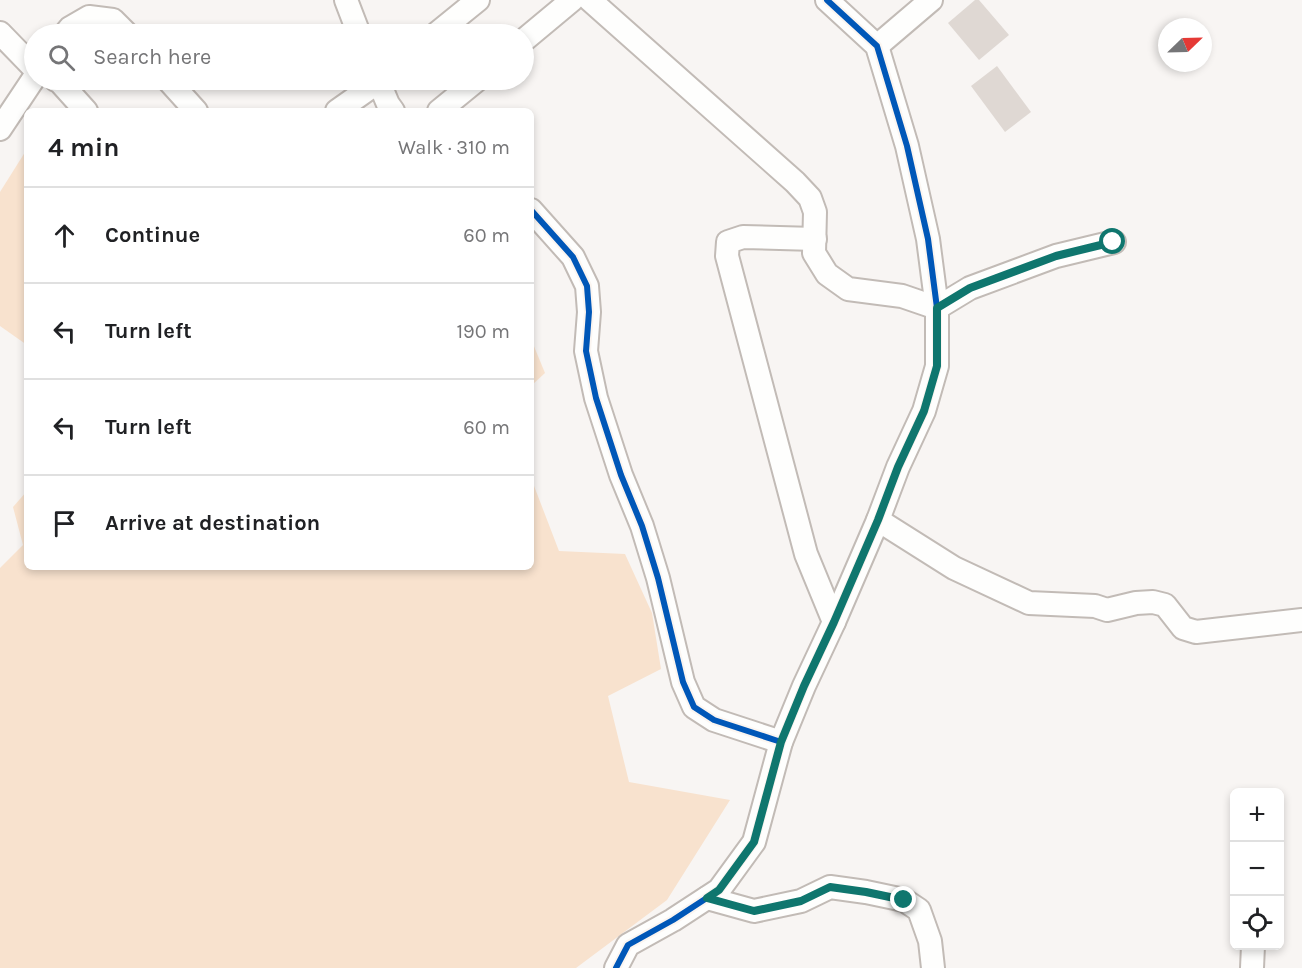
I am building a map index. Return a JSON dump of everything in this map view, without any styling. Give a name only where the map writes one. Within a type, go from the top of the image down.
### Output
[{"type":"street","points":[[346,0],[356,24]]},
{"type":"street","points":[[448,24],[478,0]]},
{"type":"street","points":[[534,32],[572,0]]},
{"type":"street","points":[[590,0],[795,182],[810,198],[815,212],[814,253],[827,274],[848,289],[902,296],[937,308]]},
{"type":"street","points":[[616,968],[628,945],[673,920],[719,890],[754,842],[781,742],[924,411],[937,366],[937,308],[928,239],[907,146],[877,46],[827,0]]},
{"type":"street","points":[[877,46],[931,0]]},
{"type":"street","points":[[77,24],[89,17],[113,20],[117,24]]},
{"type":"street","points":[[0,33],[24,58]]},
{"type":"street","points":[[0,129],[26,90]]},
{"type":"street","points":[[67,90],[83,108]]},
{"type":"street","points":[[177,90],[193,108]]},
{"type":"street","points":[[341,108],[365,90]]},
{"type":"street","points":[[383,90],[391,108]]},
{"type":"street","points":[[443,108],[465,90]]},
{"type":"street","points":[[534,213],[573,257],[587,286],[589,312],[586,351],[596,398],[621,475],[642,526],[658,578],[684,682],[694,707],[714,720],[781,742]]},
{"type":"street","points":[[814,239],[743,237],[729,243],[726,256],[806,554],[834,622]]},
{"type":"street","points":[[937,308],[970,288],[1056,256],[1113,242]]},
{"type":"street","points":[[878,520],[954,568],[1029,603],[1095,606],[1107,610],[1136,603],[1153,602],[1165,605],[1183,628],[1196,632],[1302,620]]},
{"type":"street","points":[[707,898],[754,911],[801,901],[830,887],[904,900],[919,910],[930,941],[933,968]]},
{"type":"street","points":[[1252,968],[1253,950]]},
{"type":"shaded area","points":[[24,154],[24,343],[0,326],[0,192]]},
{"type":"shaded area","points":[[534,346],[545,373],[534,383]]},
{"type":"shaded area","points":[[534,486],[559,551],[625,554],[652,613],[661,669],[608,696],[629,782],[730,800],[667,900],[576,968],[0,968],[0,568],[23,545],[13,507],[24,494],[24,570],[534,570]]},
{"type":"building","points":[[975,0],[979,0],[1009,35],[979,60],[948,23]]},
{"type":"building","points":[[997,66],[1031,112],[1005,132],[971,86]]},
{"type":"cycle path","points":[[616,968],[628,945],[673,920],[719,890],[754,842],[781,742],[924,411],[937,366],[937,308],[928,239],[907,146],[877,46],[827,0]]},
{"type":"cycle path","points":[[534,213],[573,257],[587,286],[589,312],[586,351],[596,398],[621,475],[642,526],[658,578],[683,682],[694,707],[714,720],[781,742]]},
{"type":"route","points":[[904,900],[830,887],[801,901],[754,911],[707,898],[719,890],[754,842],[781,742],[924,411],[937,366],[937,308],[970,288],[1056,256],[1113,242]]}]
